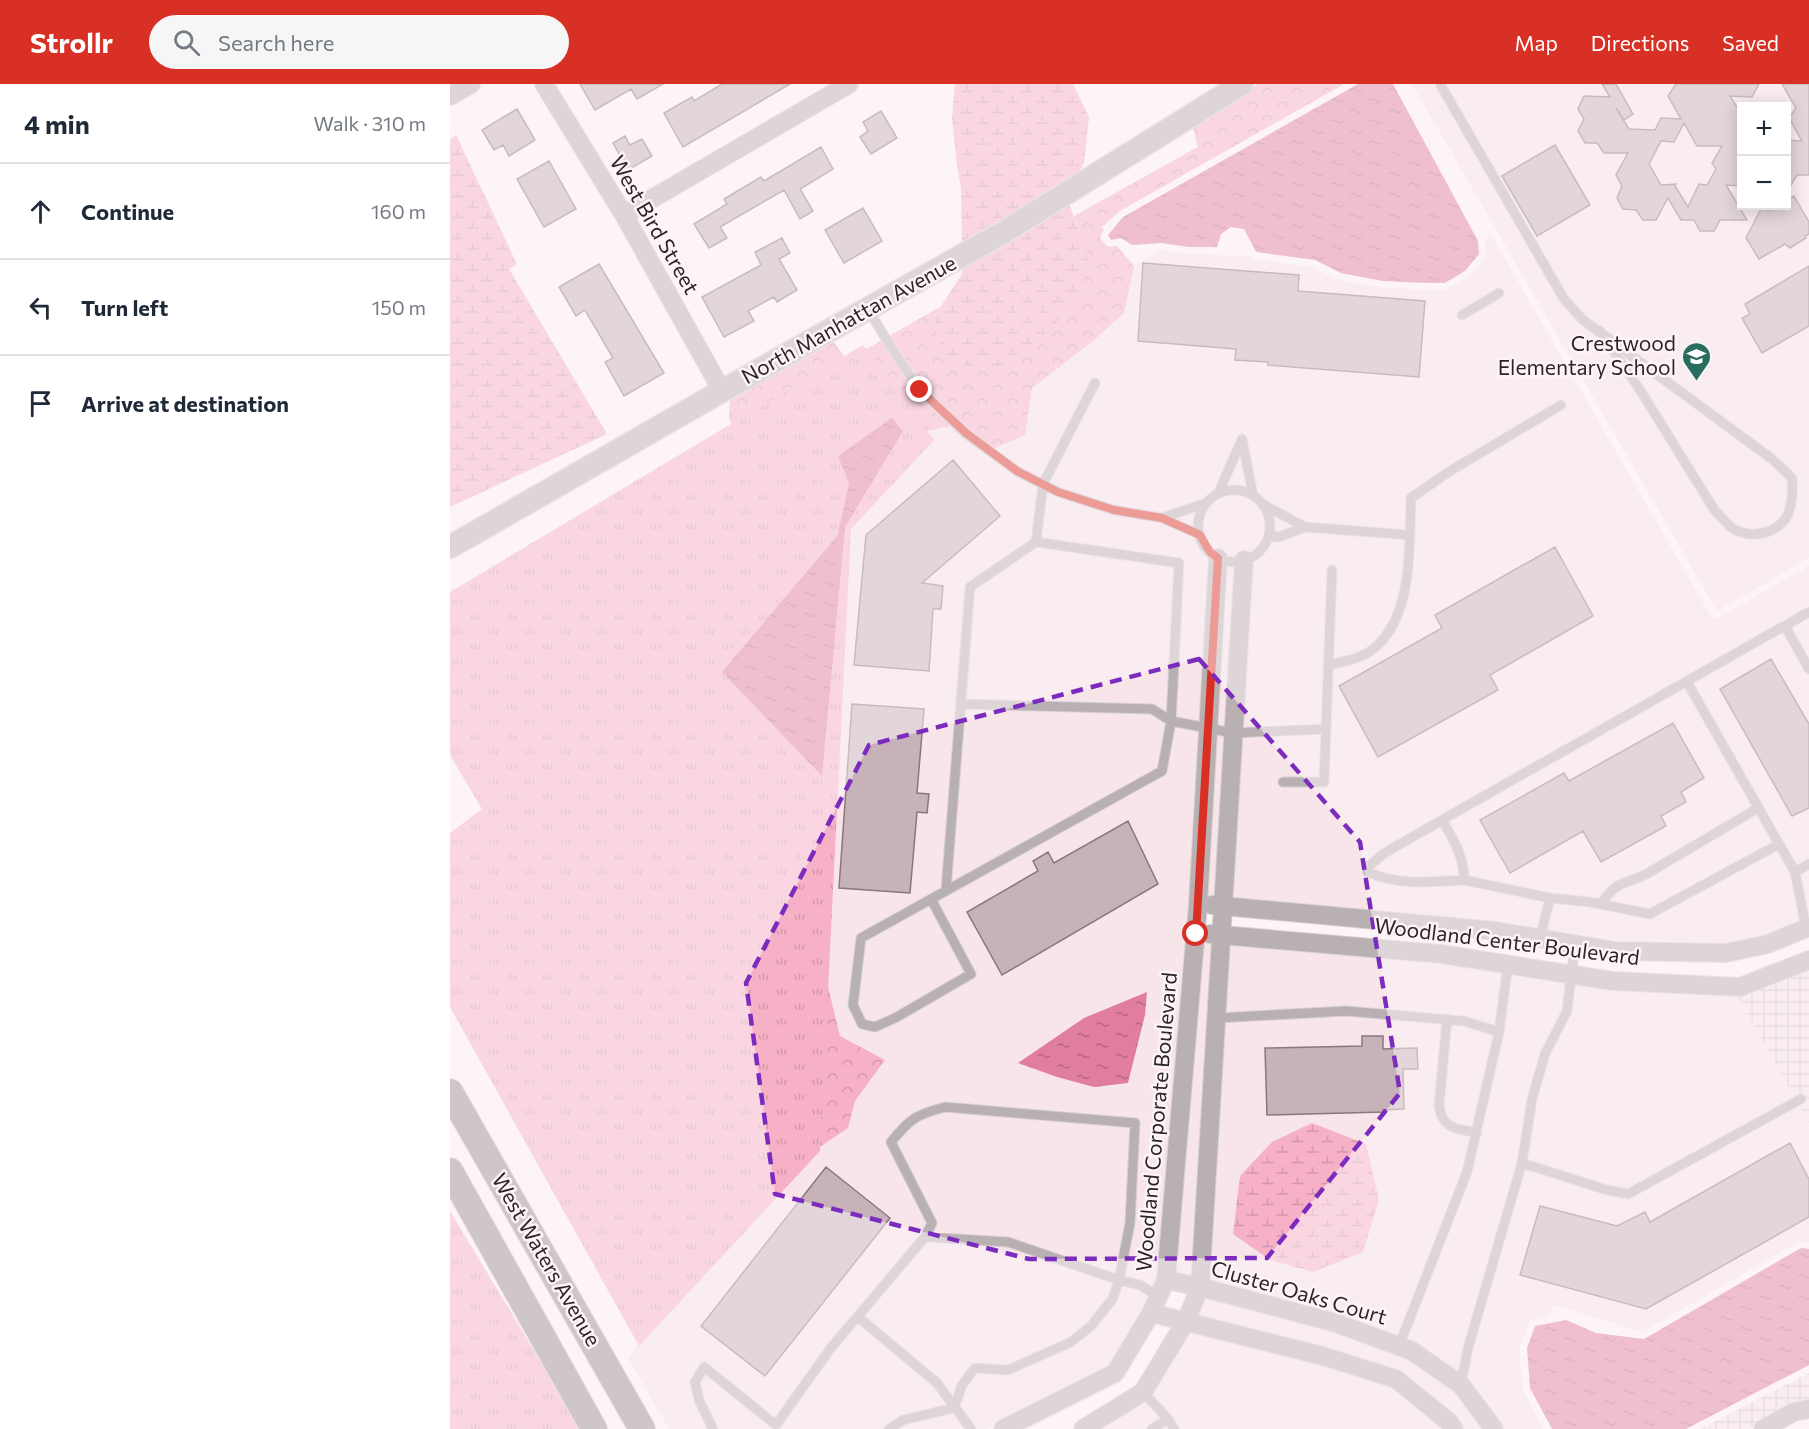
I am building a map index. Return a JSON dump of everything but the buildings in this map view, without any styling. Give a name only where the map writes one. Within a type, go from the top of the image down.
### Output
[{"type":"main road","name":"West Waters Avenue","points":[[450,1092],[642,1429]]},
{"type":"main road","name":"West Waters Avenue","points":[[450,1171],[594,1429]]},
{"type":"street","points":[[450,96],[471,84]]},
{"type":"street","name":"West Bird Street","points":[[544,84],[624,215],[722,391]]},
{"type":"street","points":[[624,215],[849,84]]},
{"type":"street","name":"North Manhattan Avenue","points":[[450,547],[1004,232],[1242,84]]},
{"type":"street","name":"Woodland Corporate Boulevard","points":[[1003,1429],[1115,1373],[1159,1297],[1196,934],[1218,558]]},
{"type":"street","points":[[1083,1429],[1143,1392],[1186,1321],[1200,1287],[1244,560]]},
{"type":"street","name":"Woodland Center Boulevard","points":[[1198,905],[1223,904],[1496,932],[1615,951],[1726,953],[1768,944],[1808,930]]},
{"type":"street","name":"Woodland Center Boulevard","points":[[1196,934],[1221,934],[1441,954],[1613,981],[1740,987],[1809,960]]},
{"type":"street","points":[[1516,966],[1534,937]]},
{"type":"street","name":"Cluster Oaks Court","points":[[1159,1297],[1200,1287],[1336,1323],[1412,1351],[1461,1385],[1494,1429]]},
{"type":"street","points":[[1159,1297],[1186,1321],[1323,1356],[1396,1379],[1449,1422],[1454,1429]]},
{"type":"street","points":[[1763,1429],[1794,1412],[1809,1409]]},
{"type":"lane","points":[[1440,84],[1564,299],[1583,320],[1600,331],[1772,459],[1792,478],[1793,497],[1786,517],[1773,529],[1761,534],[1746,534],[1732,527],[1715,511],[1642,393],[1600,331]]},
{"type":"lane","points":[[1462,315],[1498,293]]},
{"type":"lane","points":[[868,309],[920,390],[966,433],[1017,471],[1058,492],[1114,510],[1162,518],[1200,535]]},
{"type":"lane","points":[[1036,542],[1043,484],[1095,383]]},
{"type":"lane","points":[[1328,665],[1371,651],[1393,627],[1401,608],[1411,498],[1450,471],[1562,405]]},
{"type":"lane","points":[[1218,494],[1242,439],[1253,495]]},
{"type":"lane","points":[[1162,518],[1206,503],[1218,494],[1229,490],[1253,495],[1264,505],[1305,527],[1409,535]]},
{"type":"lane","points":[[1206,503],[1201,513],[1200,535],[1210,552],[1218,558],[1235,561],[1255,555],[1269,535],[1270,525],[1264,505]]},
{"type":"lane","points":[[1269,535],[1279,537],[1305,527]]},
{"type":"lane","points":[[931,899],[972,974],[875,1027],[862,1024],[854,1005],[861,938],[946,890],[1161,771],[1171,721],[1179,563],[1036,542],[970,587],[946,890]]},
{"type":"lane","points":[[1283,782],[1324,782],[1332,570]]},
{"type":"lane","points":[[1779,844],[1650,914],[1601,904],[1550,898],[1464,880],[1400,881],[1380,878],[1368,872],[1368,867],[1383,854],[1809,612]]},
{"type":"lane","points":[[1785,626],[1809,669]]},
{"type":"lane","points":[[1687,682],[1795,872],[1808,930]]},
{"type":"lane","points":[[961,704],[1152,709],[1171,721],[1233,733],[1326,729]]},
{"type":"lane","points":[[1601,904],[1610,891],[1624,881],[1646,874],[1758,808]]},
{"type":"lane","points":[[1442,820],[1459,848],[1464,867],[1464,880]]},
{"type":"lane","points":[[1795,872],[1809,864]]},
{"type":"lane","points":[[1534,937],[1550,898]]},
{"type":"lane","points":[[1461,1385],[1468,1348],[1522,1163],[1532,1099],[1545,1054],[1567,1011],[1575,944]]},
{"type":"lane","points":[[1399,1346],[1467,1172],[1516,966]]},
{"type":"lane","points":[[1217,1018],[1346,1011],[1464,1021],[1499,1032]]},
{"type":"lane","points":[[1447,1019],[1439,1106],[1441,1118],[1447,1125],[1477,1133]]},
{"type":"lane","points":[[1522,1163],[1607,1190],[1628,1194],[1801,1099]]},
{"type":"lane","points":[[713,1429],[699,1400],[695,1382],[705,1367],[776,1425],[830,1349],[925,1237],[932,1223],[891,1142],[908,1121],[929,1111],[945,1107],[1135,1123],[1130,1223],[1119,1280],[1113,1298],[1092,1325],[1071,1342],[1008,1370],[975,1368],[962,1385],[954,1408]]},
{"type":"lane","points":[[925,1237],[1008,1242],[1140,1285],[1159,1297]]},
{"type":"lane","points":[[858,1317],[937,1383],[971,1429]]},
{"type":"lane","points":[[1143,1392],[1168,1419],[1174,1429]]},
{"type":"lane","points":[[889,1429],[903,1420],[954,1408]]},
{"type":"lane","points":[[1152,1429],[1168,1419]]},
{"type":"highlighted area","points":[[1199,659],[1360,842],[1400,1093],[1267,1258],[1029,1259],[775,1194],[746,983],[869,745]]},
{"type":"shaded area","name":"Crestwood Elementary School","points":[[1412,84],[1809,84],[1809,558],[1717,611]]},
{"type":"shaded area","points":[[1490,233],[1710,615],[1720,617],[1809,566],[1809,918],[1766,936],[1726,945],[1617,943],[1498,923],[1232,897],[1252,552],[1236,553],[1215,897],[1207,897],[1228,549],[1210,550],[1190,905],[1158,1279],[1143,1311],[1109,1367],[986,1429],[669,1429],[628,1358],[737,1221],[790,1167],[848,1128],[855,1101],[885,1060],[840,1036],[826,978],[838,688],[852,529],[874,493],[919,434],[951,426],[1024,435],[1032,388],[1093,341],[1124,313],[1134,266],[1161,250],[1187,254],[1250,256],[1254,259],[1312,267],[1339,280],[1380,288],[1444,290],[1471,275],[1486,256],[1485,242]]},
{"type":"shaded area","points":[[1204,942],[1212,942],[1192,1277],[1175,1274]]},
{"type":"shaded area","points":[[1230,943],[1439,962],[1515,975],[1737,995],[1809,1123],[1809,1242],[1798,1242],[1643,1332],[1554,1305],[1549,1316],[1530,1322],[1519,1349],[1523,1389],[1543,1429],[1505,1429],[1468,1379],[1209,1281]]},
{"type":"shaded area","points":[[1809,968],[1809,1123],[1737,995]]},
{"type":"shaded area","points":[[1205,1297],[1333,1331],[1408,1359],[1454,1391],[1483,1429],[1465,1429],[1456,1417],[1402,1372],[1326,1348],[1197,1316]]},
{"type":"shaded area","points":[[1190,1331],[1320,1364],[1391,1386],[1443,1429],[1099,1429]]},
{"type":"shaded area","points":[[1809,1373],[1809,1401],[1792,1404],[1748,1429],[1700,1429]]},
{"type":"green space","points":[[955,84],[1073,84],[1089,117],[1084,163],[1077,177],[962,247],[961,189],[952,117]]},
{"type":"green space","points":[[1258,84],[1344,84],[1120,211],[1102,227],[1104,230],[1100,237],[1103,242],[1107,246],[1117,246],[1134,266],[1124,313],[1093,341],[1032,388],[1025,435],[989,451],[951,426],[833,451],[826,978],[840,1036],[885,1060],[855,1101],[848,1128],[790,1167],[757,466],[729,419],[730,395],[831,338],[847,360],[940,307],[934,317],[1082,237],[1074,216],[1198,147],[1192,124]]},
{"type":"green space","points":[[456,135],[517,264],[509,269],[607,434],[450,507],[450,139]]},
{"type":"green space","points":[[1068,201],[1089,263],[1079,295],[1052,328],[1004,365],[974,370],[943,354],[934,317],[962,274],[962,265]]},
{"type":"green space","points":[[863,345],[934,440],[851,529],[820,1151],[639,1346],[450,1007],[450,833],[482,809],[450,755],[450,592]]},
{"type":"green space","points":[[1312,1123],[1366,1144],[1379,1200],[1363,1252],[1313,1272],[1270,1260],[1233,1234],[1240,1176],[1272,1142]]},
{"type":"green space","points":[[450,1211],[581,1429],[450,1429]]},
{"type":"water","points":[[1358,84],[1393,84],[1478,241],[1479,254],[1465,271],[1445,283],[1383,281],[1341,273],[1315,260],[1256,252],[1244,229],[1231,227],[1221,234],[1217,247],[1189,247],[1161,243],[1132,245],[1121,238],[1111,240],[1108,235],[1123,217]]},
{"type":"water","points":[[892,418],[903,431],[845,527],[822,776],[722,672],[838,535],[849,483],[838,456]]},
{"type":"water","points":[[1147,992],[1145,1015],[1128,1083],[1094,1087],[1018,1063],[1084,1018]]},
{"type":"water","points":[[1801,1248],[1809,1249],[1809,1365],[1686,1429],[1552,1429],[1530,1388],[1527,1348],[1535,1326],[1566,1320],[1596,1333],[1644,1339]]},
{"type":"place","name":"Crestwood Elementary School","points":[[1697,382]]},
{"type":"route","points":[[920,390],[966,433],[1017,471],[1058,492],[1114,510],[1162,518],[1200,535],[1210,552],[1218,558],[1196,934]]}]
